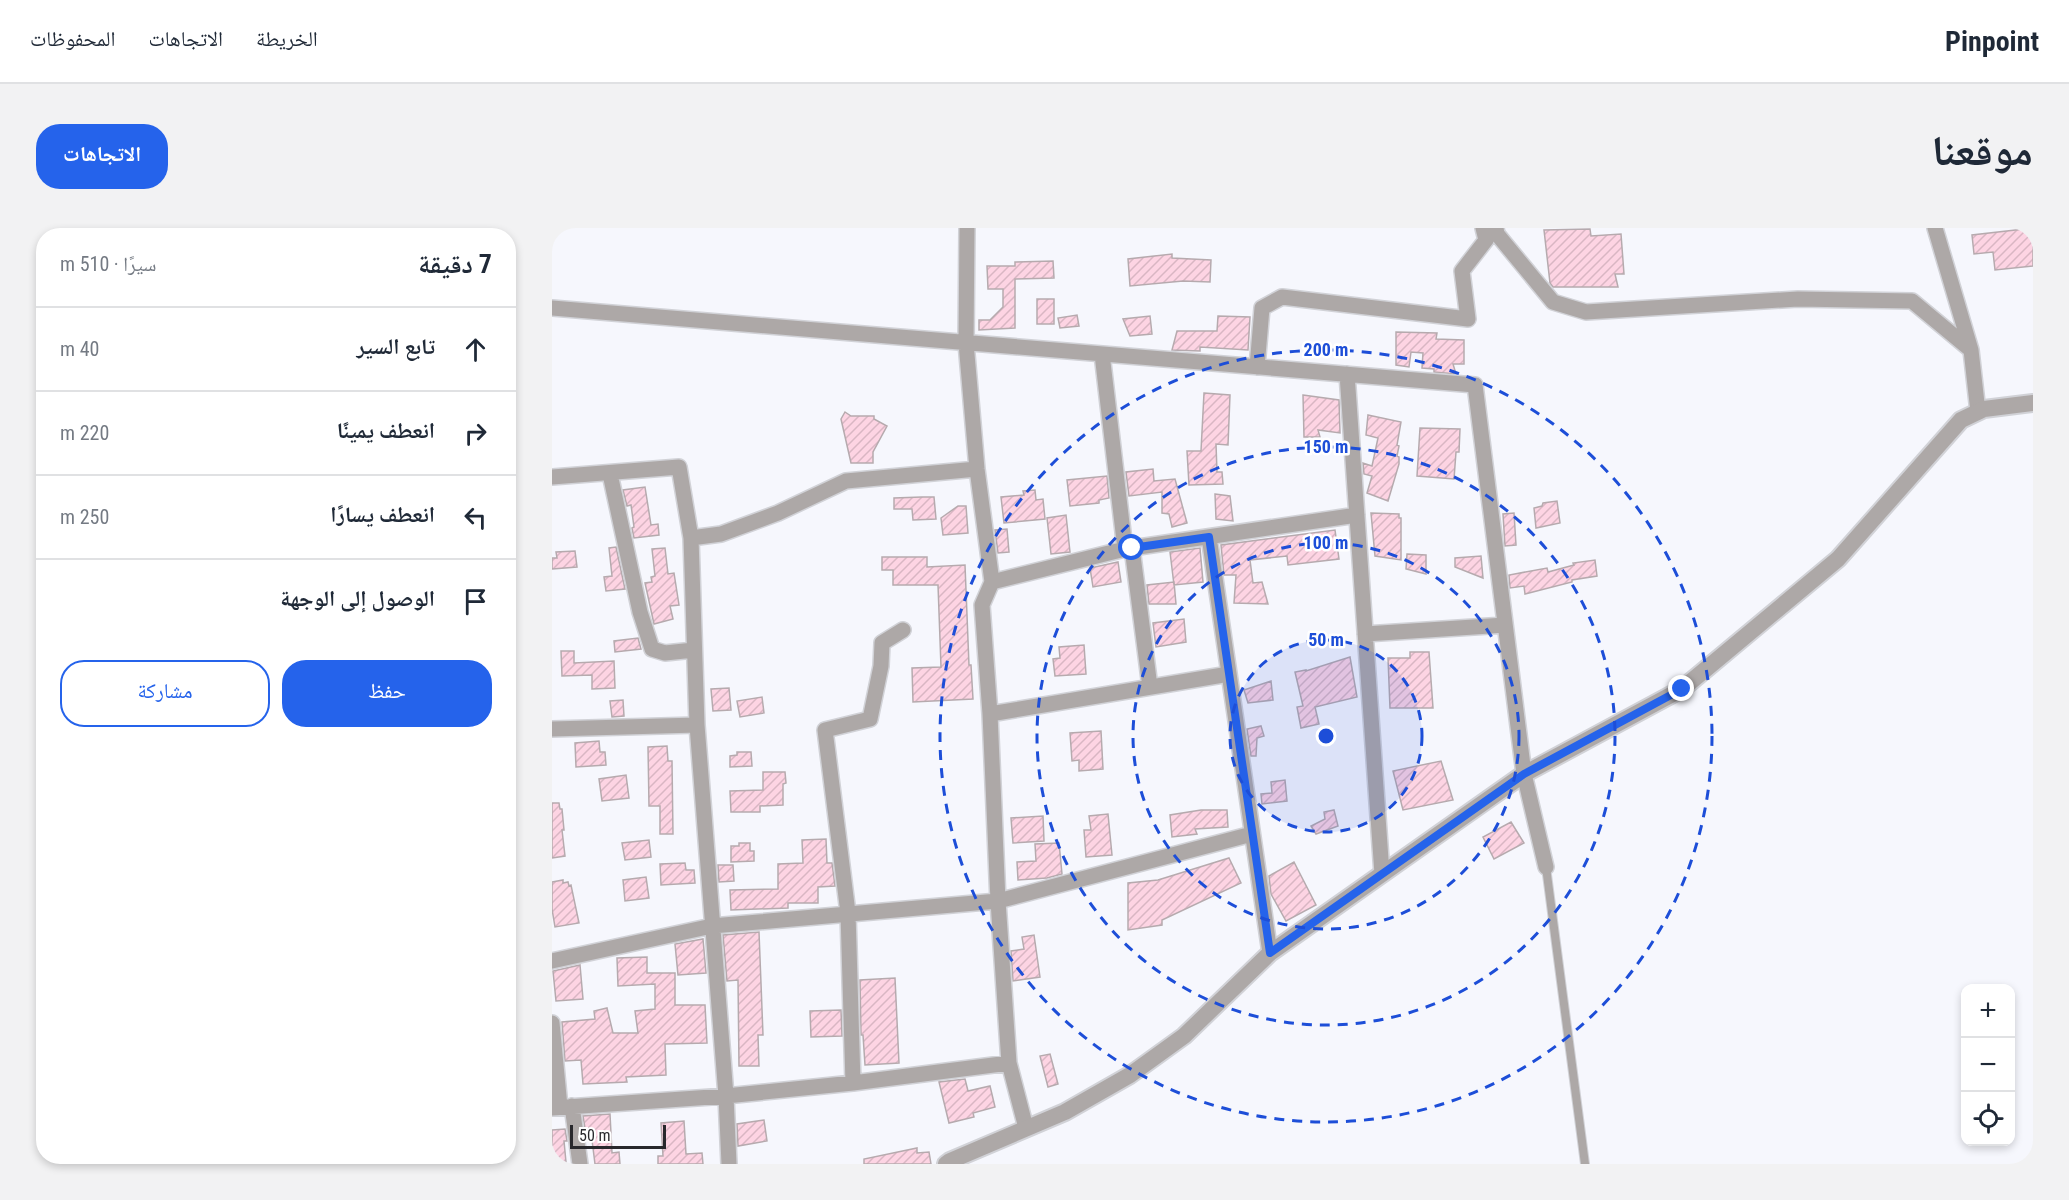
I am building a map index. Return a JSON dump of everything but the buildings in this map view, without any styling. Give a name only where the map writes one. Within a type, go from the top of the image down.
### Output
[{"type":"street","points":[[967,228],[966,343],[977,470],[992,582],[982,605],[990,714],[1008,1063],[1026,1128]]},
{"type":"street","points":[[1257,367],[1262,308],[1282,297],[1468,319],[1462,272],[1486,240],[1483,228]]},
{"type":"street","points":[[1496,228],[1497,234],[1553,302],[1586,312],[1798,299],[1912,301],[1971,350]]},
{"type":"street","points":[[1935,228],[1971,350],[1978,412]]},
{"type":"street","points":[[552,308],[1475,385],[1524,774],[1546,867]]},
{"type":"street","points":[[1102,354],[1128,548],[1150,687]]},
{"type":"street","points":[[1347,374],[1382,874]]},
{"type":"street","points":[[946,1164],[1065,1112],[1130,1075],[1184,1036],[1270,953],[1524,774],[1682,689],[1838,558],[1960,420],[1984,409],[2033,403]]},
{"type":"street","points":[[552,477],[679,467],[691,537],[697,725],[726,1096],[729,1164]]},
{"type":"street","points":[[691,537],[721,534],[778,513],[846,481],[977,470]]},
{"type":"street","points":[[610,474],[640,612],[652,650],[665,653],[694,650]]},
{"type":"street","points":[[992,582],[1128,548],[1357,515]]},
{"type":"street","points":[[1209,537],[1270,953]]},
{"type":"street","points":[[1365,634],[1505,625]]},
{"type":"street","points":[[853,1083],[848,913],[825,730],[870,720],[881,666],[882,643],[903,630]]},
{"type":"street","points":[[990,714],[1229,674]]},
{"type":"street","points":[[552,729],[697,725]]},
{"type":"street","points":[[552,961],[712,926],[998,901],[1252,834]]},
{"type":"street","points":[[552,1023],[561,1107],[580,1164]]},
{"type":"street","points":[[561,1107],[726,1096],[853,1083],[1008,1063]]},
{"type":"lane","points":[[1546,867],[1585,1164]]},
{"type":"route","points":[[1132,548],[1209,537],[1270,953],[1524,774],[1682,689]]}]
